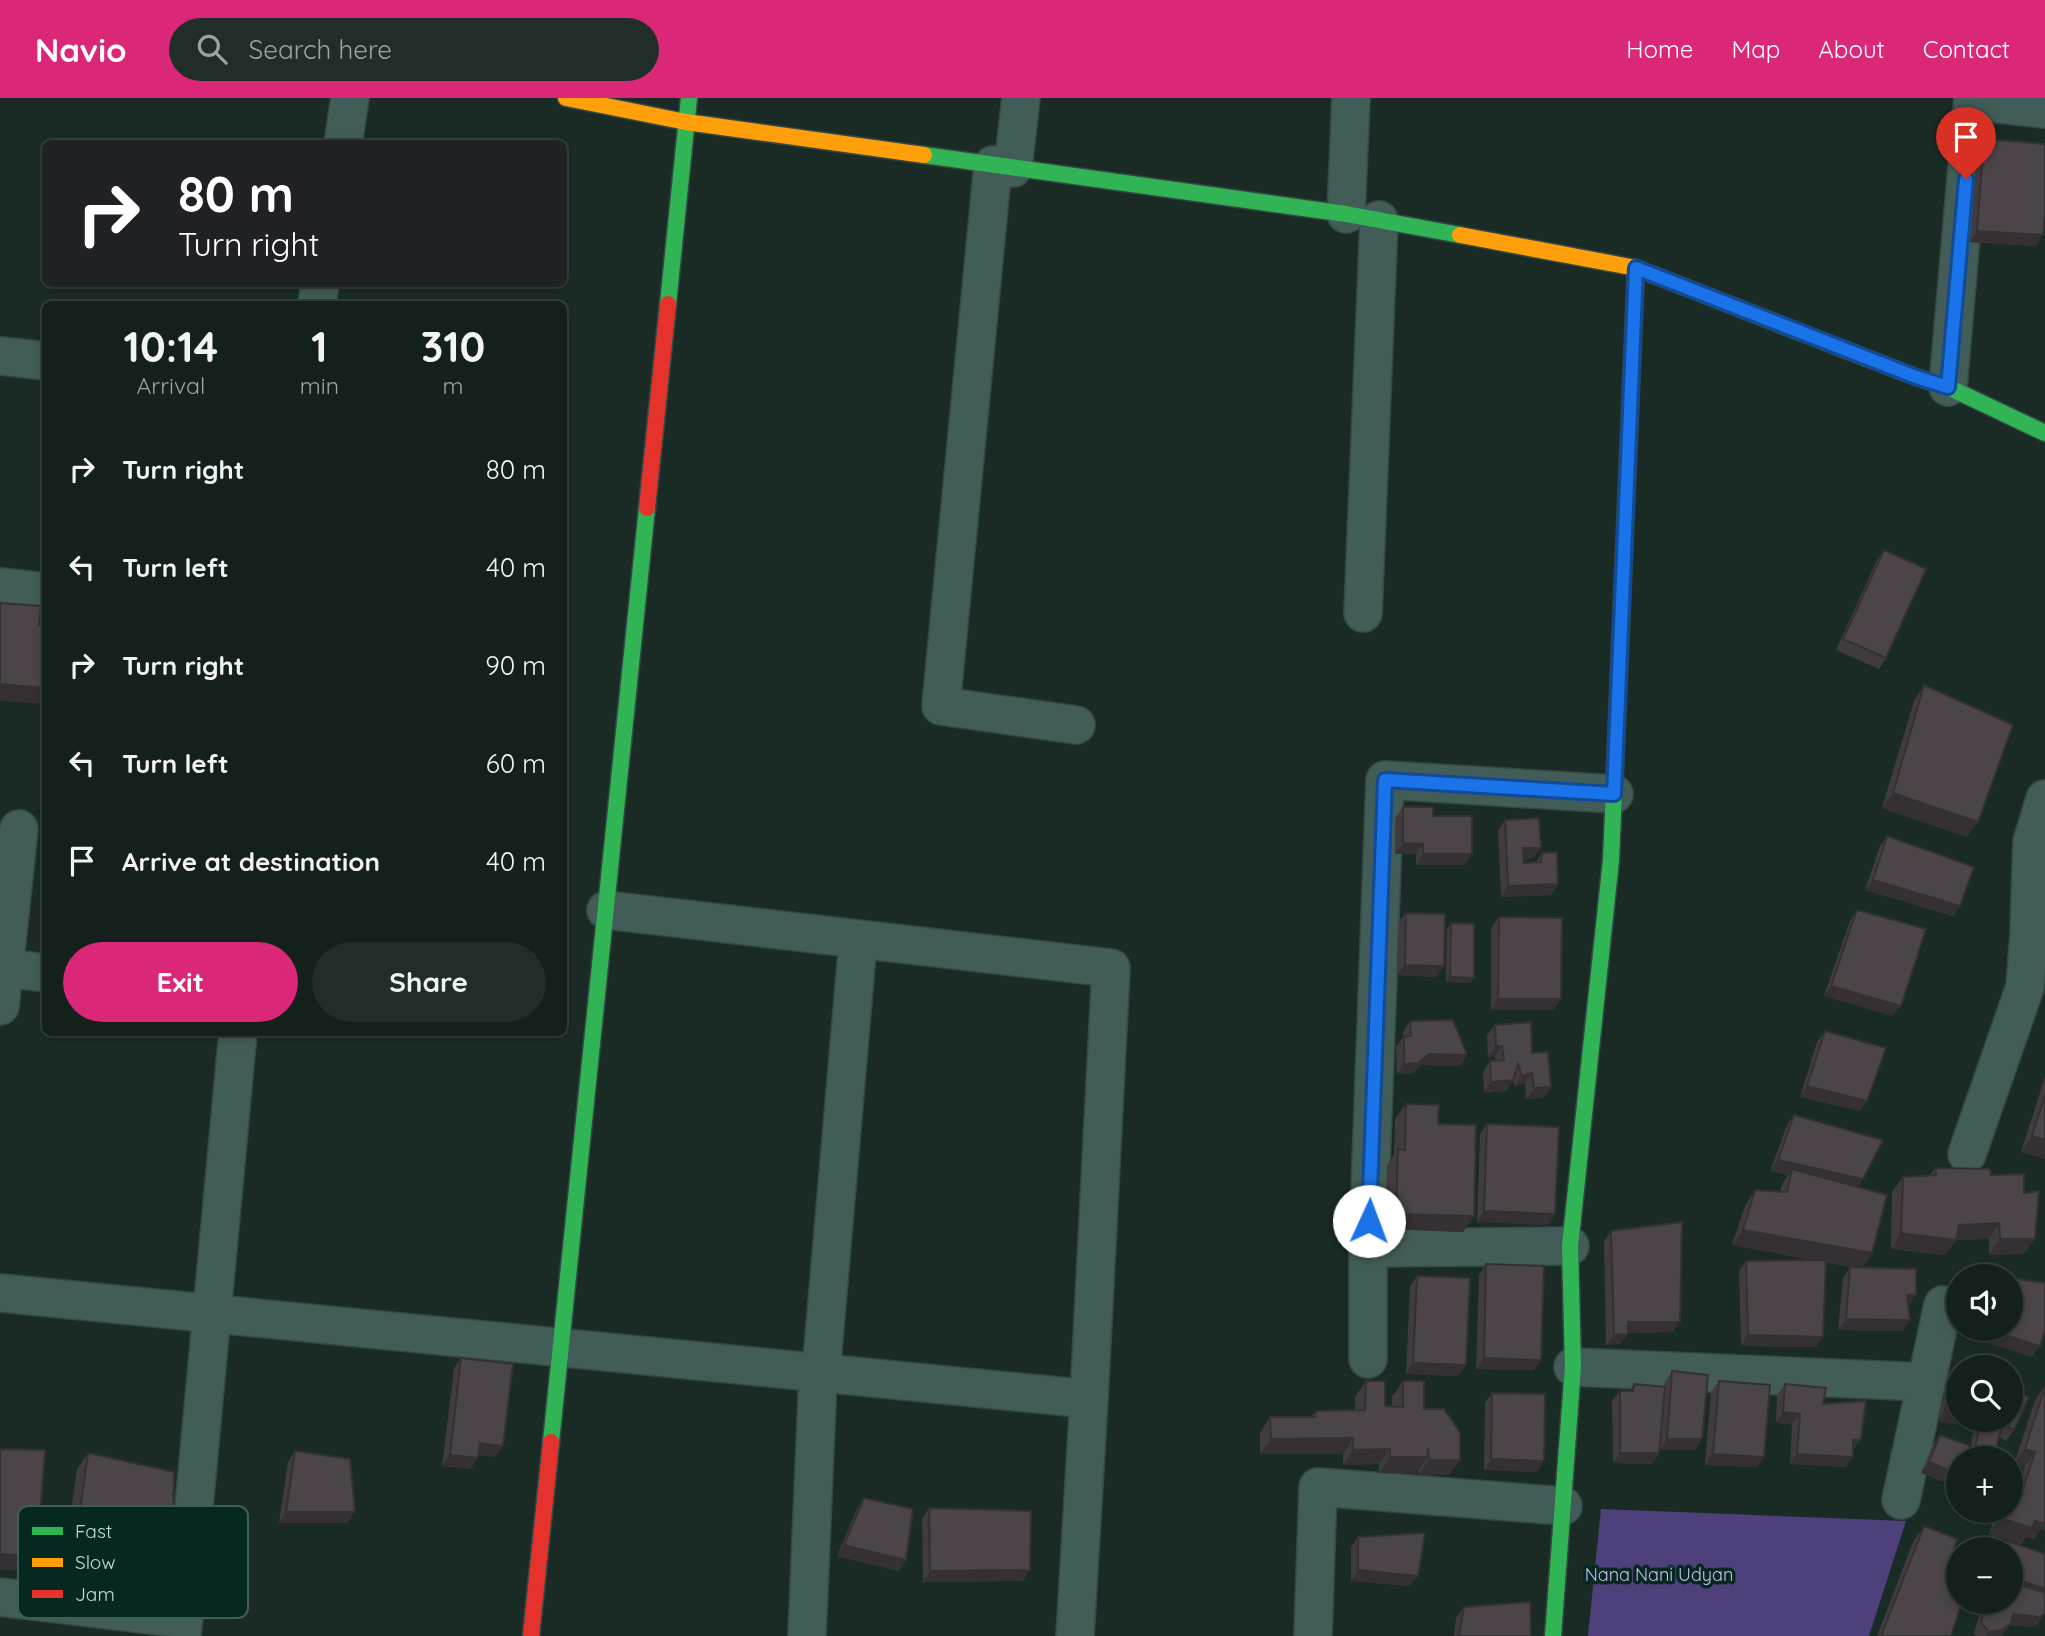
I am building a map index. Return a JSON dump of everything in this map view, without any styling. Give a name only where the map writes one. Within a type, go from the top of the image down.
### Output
[{"type":"street","points":[[344,140],[350,98]]},
{"type":"street","points":[[566,98],[686,122],[1363,217],[1636,268],[1948,387],[2045,433]]},
{"type":"street","points":[[531,1636],[689,98]]},
{"type":"street","points":[[1021,98],[1003,166],[941,706],[1076,725]]},
{"type":"street","points":[[1351,98],[1363,217],[1363,613]]},
{"type":"street","points":[[1948,387],[1973,99],[2045,108]]},
{"type":"street","points":[[1553,1636],[1573,1367],[1570,1246],[1611,860],[1636,268]]},
{"type":"street","points":[[0,356],[42,361]]},
{"type":"street","points":[[0,587],[42,592]]},
{"type":"street","points":[[1368,1359],[1368,1248],[1385,780],[1614,794]]},
{"type":"street","points":[[1968,1154],[2025,988],[2032,842],[2045,800]]},
{"type":"street","points":[[0,1006],[2,967],[19,829]]},
{"type":"street","points":[[606,910],[1111,968],[1075,1636]]},
{"type":"street","points":[[807,1636],[818,1376],[821,1373],[858,941]]},
{"type":"street","points":[[2,967],[42,972]]},
{"type":"street","points":[[194,1506],[239,1036]]},
{"type":"street","points":[[1368,1248],[1570,1246]]},
{"type":"street","points":[[0,1293],[1089,1399]]},
{"type":"street","points":[[1901,1500],[1943,1305]]},
{"type":"street","points":[[1573,1367],[1926,1382]]},
{"type":"street","points":[[1313,1636],[1318,1487],[1563,1506]]},
{"type":"street","points":[[0,1597],[18,1600]]},
{"type":"street","points":[[128,1618],[183,1627]]},
{"type":"green space","name":"Nana Nani Udyan","points":[[1601,1509],[1906,1521],[1869,1636],[1588,1636]]},
{"type":"building","points":[[1984,139],[2045,144],[2043,235],[1977,231]]},
{"type":"building","points":[[1884,550],[1926,569],[1886,658],[1843,639]]},
{"type":"building","points":[[0,603],[41,606],[39,625],[42,625],[42,688],[0,684]]},
{"type":"building","points":[[1924,685],[2013,725],[1978,822],[1893,793]]},
{"type":"building","points":[[1403,807],[1433,807],[1433,816],[1472,816],[1472,854],[1423,854],[1423,844],[1403,843]]},
{"type":"building","points":[[1539,818],[1541,848],[1523,848],[1524,863],[1541,862],[1542,853],[1557,852],[1558,884],[1508,886],[1505,820]]},
{"type":"building","points":[[1887,836],[1974,867],[1960,906],[1873,880]]},
{"type":"building","points":[[1857,910],[1926,929],[1901,1006],[1831,986]]},
{"type":"building","points":[[1406,913],[1445,914],[1444,966],[1405,965]]},
{"type":"building","points":[[1499,917],[1562,918],[1561,999],[1498,999]]},
{"type":"building","points":[[1451,923],[1474,924],[1474,978],[1450,977]]},
{"type":"building","points":[[1453,1020],[1467,1055],[1429,1054],[1418,1063],[1404,1064],[1404,1037],[1411,1036],[1410,1021]]},
{"type":"building","points":[[1531,1022],[1532,1053],[1548,1052],[1551,1087],[1534,1088],[1532,1073],[1522,1076],[1518,1064],[1513,1080],[1491,1082],[1490,1061],[1504,1060],[1502,1046],[1496,1046],[1495,1025]]},
{"type":"building","points":[[1825,1031],[1886,1048],[1867,1101],[1807,1086]]},
{"type":"building","points":[[2045,1095],[2045,1140],[2032,1136]]},
{"type":"building","points":[[1406,1104],[1439,1105],[1438,1124],[1476,1125],[1474,1216],[1396,1214],[1398,1149],[1405,1150]]},
{"type":"building","points":[[1794,1115],[1883,1140],[1863,1179],[1778,1160]]},
{"type":"building","points":[[1487,1124],[1559,1127],[1555,1214],[1484,1211]]},
{"type":"building","points":[[1935,1168],[1990,1169],[1991,1175],[2024,1174],[2024,1193],[2039,1191],[2035,1239],[2000,1239],[1999,1223],[1959,1225],[1956,1240],[1901,1233],[1903,1177],[1936,1175]]},
{"type":"building","points":[[1792,1169],[1887,1195],[1872,1253],[1743,1230],[1755,1190],[1787,1192]]},
{"type":"building","points":[[1682,1222],[1680,1322],[1628,1322],[1628,1334],[1614,1335],[1611,1231]]},
{"type":"building","points":[[1826,1260],[1823,1337],[1748,1335],[1746,1261]]},
{"type":"building","points":[[1486,1264],[1544,1266],[1541,1360],[1484,1358]]},
{"type":"building","points":[[1850,1267],[1916,1269],[1916,1295],[1907,1295],[1910,1320],[1846,1319]]},
{"type":"building","points":[[1417,1276],[1470,1278],[1466,1365],[1413,1363]]},
{"type":"building","points":[[2023,1280],[2045,1283],[2045,1330],[2040,1346],[2023,1341]]},
{"type":"building","points":[[461,1358],[513,1364],[503,1446],[480,1443],[478,1458],[450,1455]]},
{"type":"building","points":[[1672,1371],[1708,1375],[1702,1439],[1667,1439]]},
{"type":"building","points":[[1366,1381],[1385,1381],[1385,1406],[1403,1407],[1403,1381],[1424,1381],[1424,1409],[1444,1409],[1460,1432],[1460,1460],[1429,1460],[1428,1448],[1427,1457],[1390,1457],[1390,1449],[1353,1450],[1353,1438],[1271,1439],[1270,1417],[1315,1417],[1316,1411],[1365,1410]]},
{"type":"building","points":[[1719,1381],[1770,1385],[1764,1457],[1713,1454]]},
{"type":"building","points":[[1634,1384],[1665,1387],[1659,1453],[1620,1453],[1620,1391],[1633,1391]]},
{"type":"building","points":[[1785,1384],[1826,1388],[1823,1404],[1866,1401],[1861,1439],[1853,1440],[1853,1457],[1797,1454],[1800,1414],[1783,1412]]},
{"type":"building","points":[[2045,1387],[2045,1524],[2035,1521],[2032,1528],[2016,1523],[2023,1523],[2023,1489],[2035,1452],[2025,1449]]},
{"type":"building","points":[[1492,1393],[1545,1394],[1544,1461],[1491,1459]]},
{"type":"building","points":[[2023,1395],[2029,1397],[2023,1410]]},
{"type":"building","points":[[1979,1432],[2000,1432],[1997,1446],[1975,1446]]},
{"type":"building","points":[[1940,1435],[1970,1446],[1946,1446],[1946,1469],[1929,1462]]},
{"type":"building","points":[[0,1449],[45,1450],[41,1506],[18,1506],[18,1555],[0,1554]]},
{"type":"building","points":[[295,1451],[350,1459],[355,1512],[286,1512]]},
{"type":"building","points":[[88,1453],[174,1472],[173,1506],[81,1506]]},
{"type":"building","points":[[864,1498],[913,1509],[906,1560],[844,1545]]},
{"type":"building","points":[[929,1508],[1031,1511],[1030,1570],[930,1571]]},
{"type":"building","points":[[1924,1526],[1952,1537],[1946,1537],[1946,1614],[1958,1614],[1951,1636],[1881,1636]]},
{"type":"building","points":[[1425,1533],[1418,1576],[1358,1570],[1358,1537]]},
{"type":"building","points":[[2023,1546],[2045,1554],[2045,1589],[2023,1581]]},
{"type":"building","points":[[2023,1586],[2044,1592],[2045,1613],[2040,1617],[2013,1614],[2023,1614]]},
{"type":"building","points":[[1530,1602],[1531,1636],[1459,1636],[1464,1607]]},
{"type":"building","points":[[1983,1614],[2013,1614],[2011,1623],[2002,1630],[1989,1632],[1981,1622]]},
{"type":"traffic: fast","points":[[668,304],[689,98]]},
{"type":"traffic: fast","points":[[924,155],[1346,214],[1460,235]]},
{"type":"traffic: fast","points":[[1624,554],[1636,268]]},
{"type":"traffic: fast","points":[[1856,354],[1948,387],[2045,433]]},
{"type":"traffic: fast","points":[[551,1442],[647,508]]},
{"type":"traffic: fast","points":[[1553,1636],[1573,1367],[1570,1246],[1611,860],[1615,768]]},
{"type":"traffic: slow","points":[[566,98],[686,122],[924,155]]},
{"type":"traffic: slow","points":[[1460,235],[1636,268],[1856,354]]},
{"type":"traffic: slow","points":[[1615,768],[1624,554]]},
{"type":"traffic: jam","points":[[647,508],[668,304]]},
{"type":"traffic: jam","points":[[531,1636],[551,1442]]},
{"type":"route","points":[[1369,1221],[1385,780],[1614,794],[1636,268],[1948,387],[1966,179]]}]
